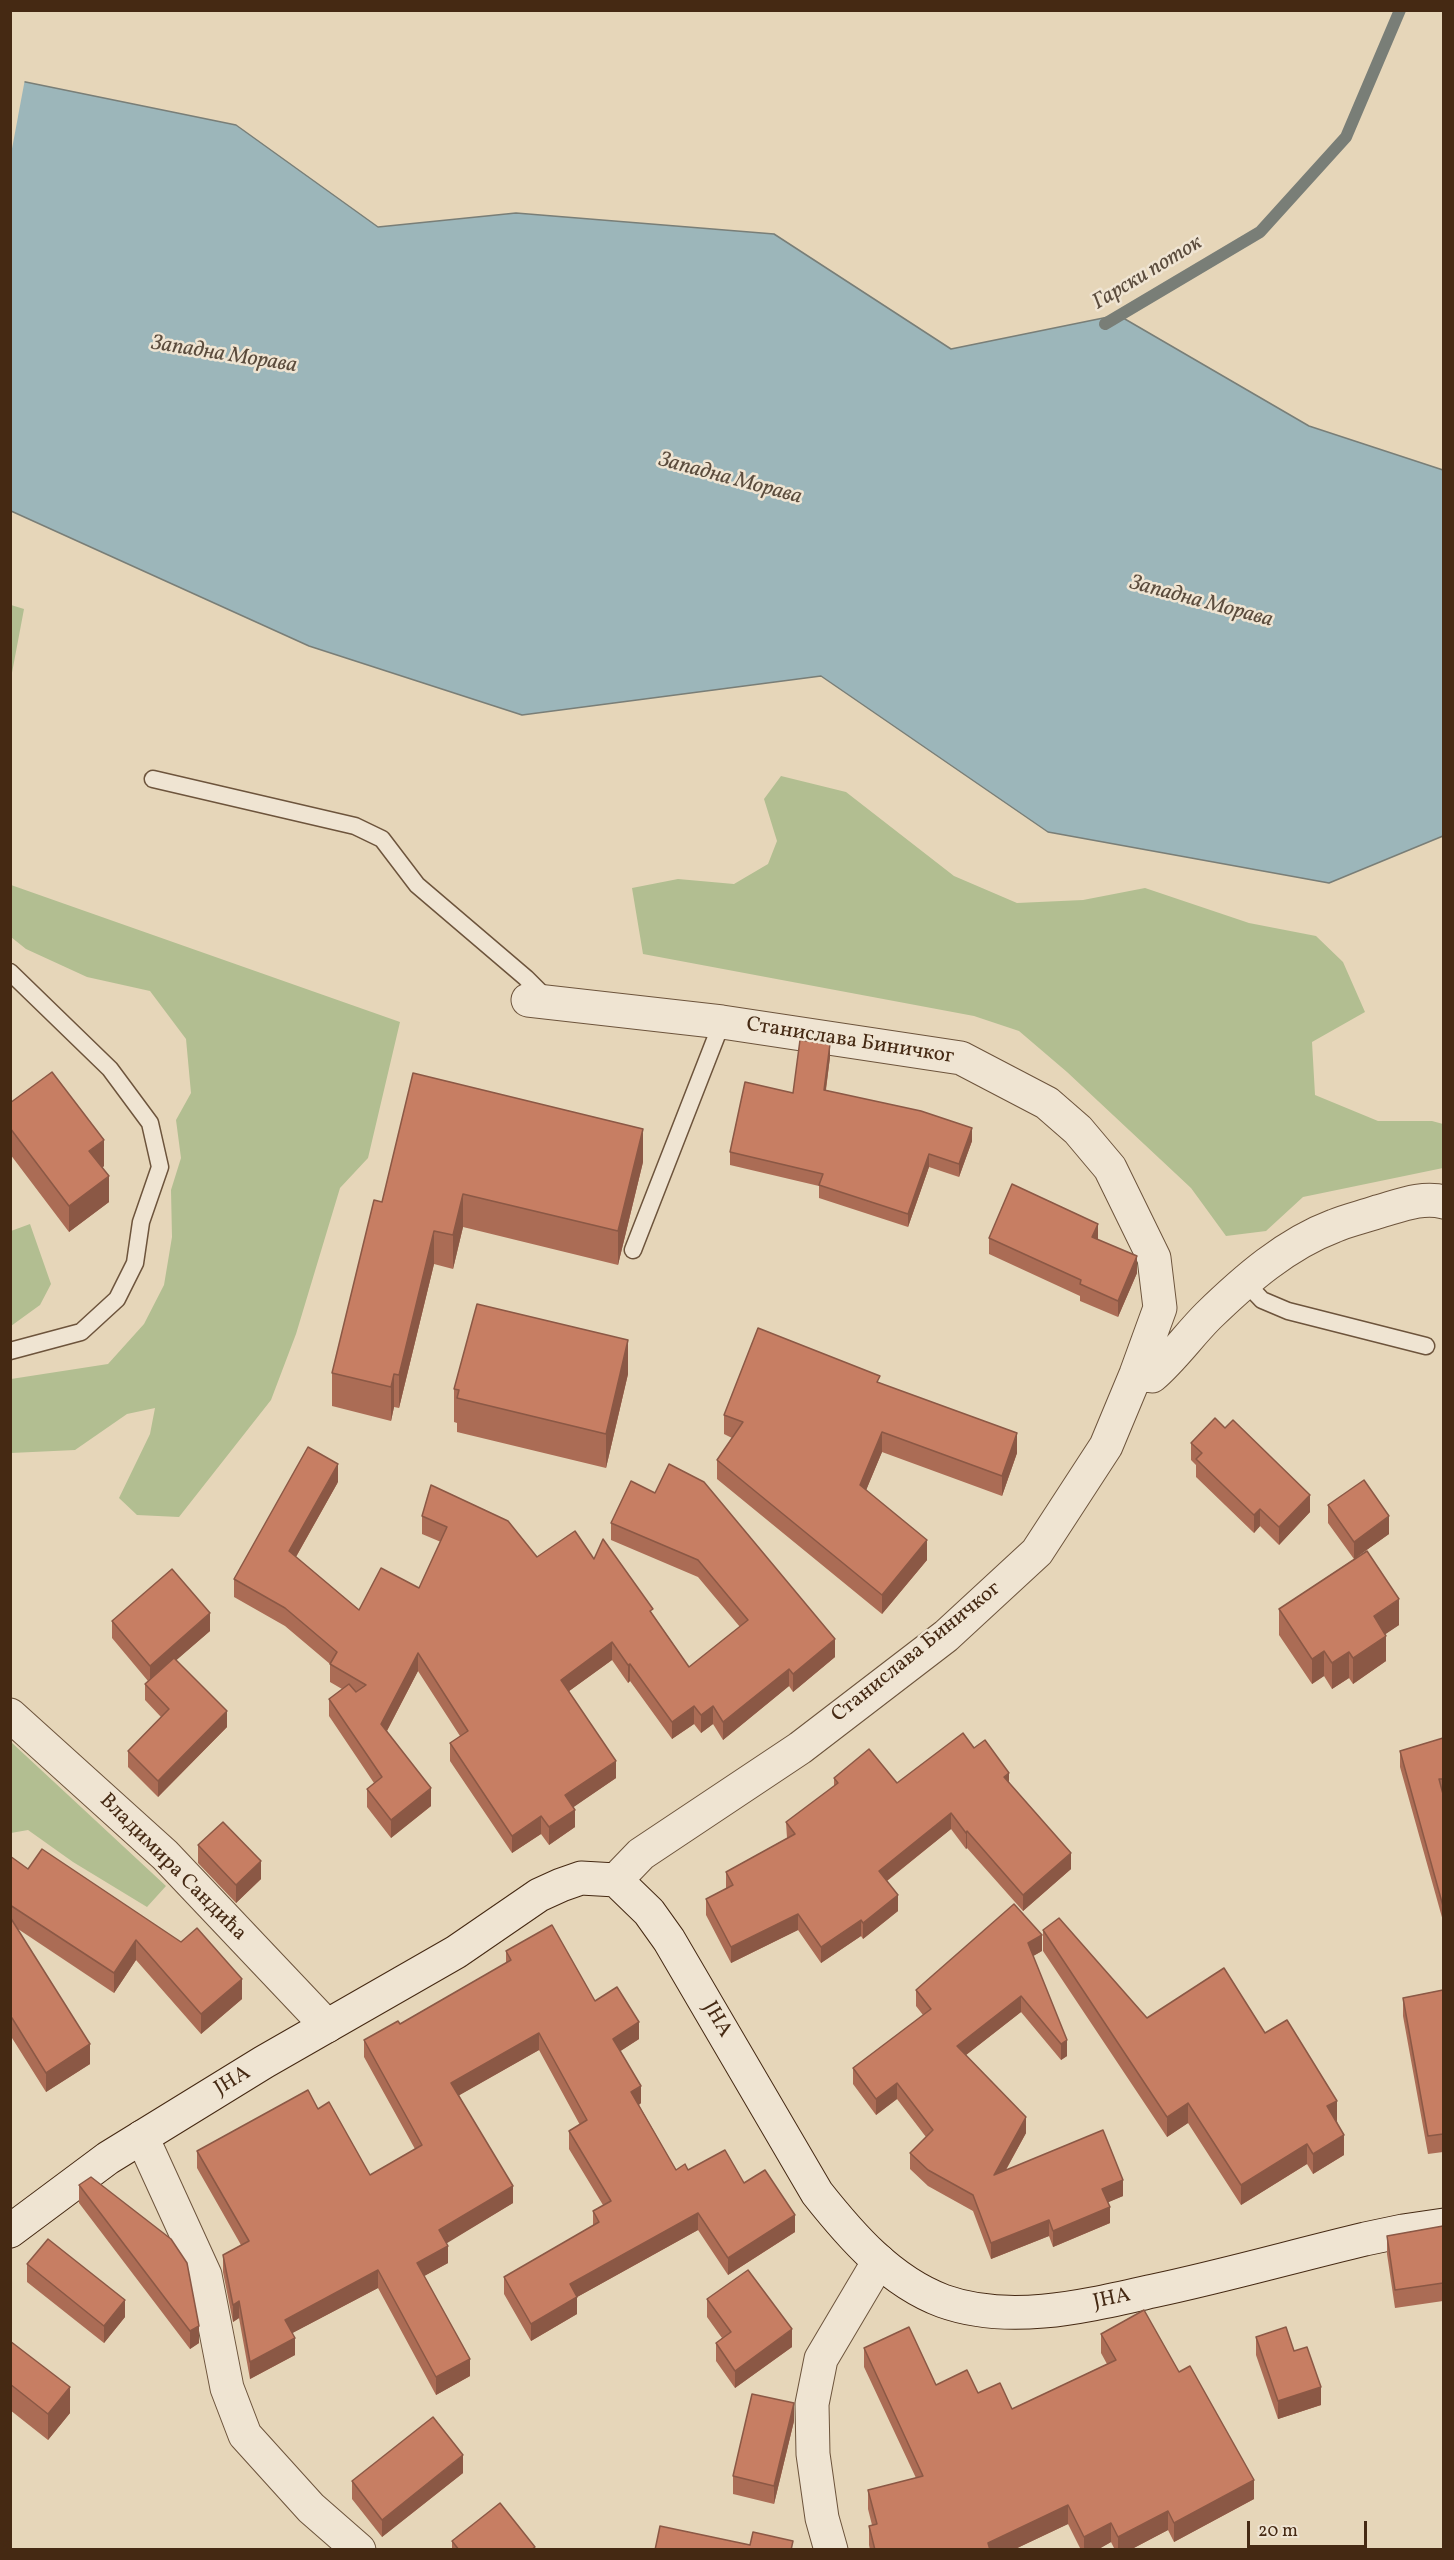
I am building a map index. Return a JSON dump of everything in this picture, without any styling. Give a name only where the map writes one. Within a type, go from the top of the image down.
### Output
[{"type":"street","name":"Станислава Биничког","points":[[535,1001],[722,1022],[961,1058],[1047,1103],[1078,1130],[1110,1168],[1154,1258],[1160,1308],[1106,1446],[1037,1552],[946,1636],[800,1748],[641,1854],[616,1880]]},
{"type":"street","points":[[1136,1374],[1152,1376],[1245,1282],[1286,1251],[1333,1226],[1400,1205],[1431,1198],[1443,1202]]},
{"type":"street","name":"Владимира Сандића","points":[[10,1715],[165,1855],[327,2026]]},
{"type":"street","name":"ЈНА","points":[[10,2231],[108,2158],[327,2026],[456,1952],[539,1895],[581,1878],[616,1880],[650,1911],[817,2193],[843,2226],[879,2260],[916,2288],[944,2301],[975,2309],[1008,2313],[1099,2305],[1365,2239],[1443,2225]]},
{"type":"street","points":[[142,2137],[205,2275],[227,2388],[245,2435],[311,2508],[359,2550]]},
{"type":"street","points":[[831,2550],[822,2518],[813,2454],[812,2404],[821,2360],[879,2260]]},
{"type":"lane","points":[[153,779],[355,826],[382,839],[417,885],[541,993],[535,1001]]},
{"type":"lane","points":[[10,972],[110,1070],[150,1123],[160,1167],[141,1222],[135,1263],[117,1299],[81,1332],[10,1351]]},
{"type":"lane","points":[[633,1250],[722,1022]]},
{"type":"lane","points":[[1245,1282],[1262,1300],[1288,1311],[1426,1346]]},
{"type":"green space","points":[[10,605],[24,609],[11,678]]},
{"type":"green space","points":[[781,776],[846,792],[954,876],[1017,903],[1083,900],[1145,888],[1249,923],[1316,936],[1343,962],[1365,1012],[1312,1042],[1315,1095],[1378,1121],[1432,1121],[1443,1124],[1443,1168],[1303,1197],[1266,1231],[1226,1236],[1191,1188],[1067,1072],[1019,1031],[974,1016],[643,954],[632,888],[678,879],[734,884],[768,864],[777,841],[764,799]]},
{"type":"green space","points":[[11,885],[400,1022],[368,1158],[340,1188],[296,1334],[271,1400],[179,1517],[137,1515],[119,1498],[150,1434],[155,1408],[127,1414],[75,1450],[11,1453],[11,1379],[108,1364],[144,1324],[164,1285],[172,1237],[171,1190],[181,1158],[176,1120],[191,1093],[186,1039],[150,991],[87,977],[26,949],[11,937]]},
{"type":"green space","points":[[30,1224],[51,1284],[40,1305],[11,1326],[11,1231]]},
{"type":"green space","points":[[11,1742],[166,1886],[147,1907],[73,1862],[28,1830],[11,1833]]},
{"type":"water","name":"Западна Морава","points":[[11,79],[236,125],[378,227],[516,213],[774,234],[951,349],[1118,315],[1309,426],[1443,470],[1443,836],[1329,883],[1048,832],[821,676],[522,715],[309,646],[11,511]]},
{"type":"pier","points":[[10,76],[25,79],[11,154],[10,154]]},
{"type":"building","points":[[800,1040],[830,1044],[824,1090],[921,1111],[972,1128],[959,1164],[929,1154],[908,1214],[819,1185],[823,1174],[730,1152],[745,1082],[793,1093]]},
{"type":"building","points":[[52,1072],[104,1140],[89,1151],[109,1176],[69,1206],[10,1128],[10,1103]]},
{"type":"building","points":[[413,1073],[643,1129],[618,1231],[463,1194],[453,1235],[434,1231],[399,1375],[394,1374],[391,1387],[332,1373],[374,1200],[382,1202]]},
{"type":"building","points":[[1012,1184],[1098,1224],[1092,1237],[1137,1256],[1118,1301],[1080,1284],[1081,1280],[989,1238]]},
{"type":"building","points":[[477,1304],[628,1340],[606,1434],[457,1398],[459,1390],[454,1389]]},
{"type":"building","points":[[758,1328],[880,1376],[877,1382],[1017,1433],[1002,1476],[882,1432],[860,1485],[927,1540],[882,1595],[717,1460],[743,1422],[724,1415]]},
{"type":"building","points":[[1215,1418],[1225,1428],[1233,1420],[1310,1495],[1279,1527],[1260,1509],[1254,1515],[1196,1459],[1202,1453],[1191,1443]]},
{"type":"building","points":[[308,1447],[338,1464],[289,1551],[359,1610],[381,1568],[419,1588],[447,1527],[422,1516],[431,1485],[508,1521],[537,1557],[575,1531],[594,1559],[603,1539],[653,1609],[650,1611],[689,1667],[748,1620],[698,1560],[611,1523],[631,1481],[655,1493],[669,1464],[704,1482],[835,1639],[793,1674],[789,1669],[723,1722],[713,1706],[701,1715],[694,1706],[672,1722],[612,1642],[561,1680],[616,1761],[565,1795],[575,1810],[549,1827],[541,1816],[512,1836],[450,1743],[468,1731],[418,1653],[381,1724],[431,1788],[391,1820],[367,1789],[382,1777],[329,1699],[349,1684],[356,1692],[366,1685],[330,1664],[337,1652],[285,1608],[234,1579]]},
{"type":"building","points":[[1364,1480],[1389,1516],[1354,1542],[1328,1505]]},
{"type":"building","points":[[1367,1551],[1399,1599],[1374,1616],[1386,1636],[1353,1658],[1349,1652],[1332,1663],[1324,1651],[1312,1659],[1279,1609]]},
{"type":"building","points":[[172,1569],[210,1613],[150,1666],[112,1621]]},
{"type":"building","points":[[174,1658],[227,1711],[158,1781],[128,1751],[169,1709],[145,1684]]},
{"type":"building","points":[[963,1733],[974,1748],[985,1740],[1009,1773],[1004,1777],[1071,1853],[1023,1895],[967,1831],[966,1833],[951,1813],[879,1871],[898,1895],[863,1923],[861,1920],[821,1947],[798,1914],[731,1947],[706,1899],[733,1885],[726,1872],[795,1834],[786,1822],[838,1783],[834,1778],[869,1749],[897,1783]]},
{"type":"building","points":[[1443,1738],[1443,1779],[1439,1779],[1443,1794],[1443,1906],[1400,1751]]},
{"type":"building","points":[[223,1822],[261,1861],[236,1885],[198,1845]]},
{"type":"building","points":[[42,1849],[181,1942],[197,1928],[242,1979],[201,2014],[136,1940],[114,1973],[10,1905],[10,1856],[28,1869]]},
{"type":"building","points":[[1014,1904],[1042,1935],[1028,1943],[1067,2040],[1061,2044],[1021,1996],[957,2046],[1026,2117],[994,2175],[1103,2130],[1123,2180],[1102,2189],[1110,2207],[1053,2231],[1049,2220],[991,2243],[973,2195],[928,2170],[910,2153],[933,2130],[897,2083],[876,2099],[853,2068],[931,2009],[916,1990]]},
{"type":"building","points":[[10,1917],[90,2044],[46,2073],[10,2017]]},
{"type":"building","points":[[1059,1918],[1147,2018],[1224,1968],[1265,2033],[1287,2020],[1337,2101],[1327,2106],[1344,2135],[1313,2154],[1307,2144],[1241,2185],[1188,2103],[1167,2117],[1043,1930]]},
{"type":"building","points":[[552,1925],[595,2001],[617,1987],[639,2022],[613,2039],[641,2086],[631,2092],[676,2170],[685,2164],[688,2170],[725,2150],[744,2183],[765,2170],[795,2215],[728,2258],[698,2213],[570,2284],[577,2297],[531,2324],[504,2277],[599,2222],[593,2211],[611,2201],[569,2131],[587,2120],[539,2033],[451,2083],[513,2186],[439,2230],[448,2246],[417,2263],[470,2359],[436,2377],[378,2270],[285,2320],[295,2338],[250,2362],[239,2301],[233,2305],[223,2255],[249,2241],[197,2151],[308,2090],[318,2109],[329,2102],[370,2175],[422,2145],[364,2040],[398,2021],[400,2024],[511,1960],[506,1951]]},
{"type":"building","points":[[1443,1990],[1443,2134],[1428,2136],[1403,1998]]},
{"type":"building","points":[[91,2177],[171,2239],[187,2263],[199,2326],[190,2331],[79,2185]]},
{"type":"building","points":[[1443,2226],[1443,2283],[1395,2290],[1387,2236]]},
{"type":"building","points":[[48,2239],[125,2300],[104,2326],[27,2264]]},
{"type":"building","points":[[748,2270],[792,2329],[735,2371],[716,2343],[731,2332],[707,2299]]},
{"type":"building","points":[[1144,2310],[1179,2372],[1190,2366],[1254,2480],[1174,2523],[1168,2511],[1118,2537],[1111,2523],[1084,2537],[1068,2505],[988,2543],[990,2550],[875,2550],[869,2526],[877,2524],[868,2490],[923,2476],[864,2348],[909,2327],[936,2385],[967,2370],[978,2393],[1000,2383],[1012,2409],[1116,2360],[1101,2334]]},
{"type":"building","points":[[1286,2327],[1294,2351],[1307,2347],[1321,2387],[1278,2401],[1256,2337]]},
{"type":"building","points":[[10,2341],[70,2387],[48,2414],[10,2384]]},
{"type":"building","points":[[752,2394],[794,2403],[774,2486],[733,2476]]},
{"type":"building","points":[[433,2417],[463,2455],[382,2520],[352,2481]]},
{"type":"building","points":[[500,2503],[535,2547],[531,2550],[459,2550],[452,2541]]},
{"type":"building","points":[[660,2526],[750,2545],[753,2532],[793,2541],[791,2550],[655,2550]]},
{"type":"waterway","name":"Гарски поток","points":[[1105,324],[1260,232],[1346,137],[1400,10]]}]
